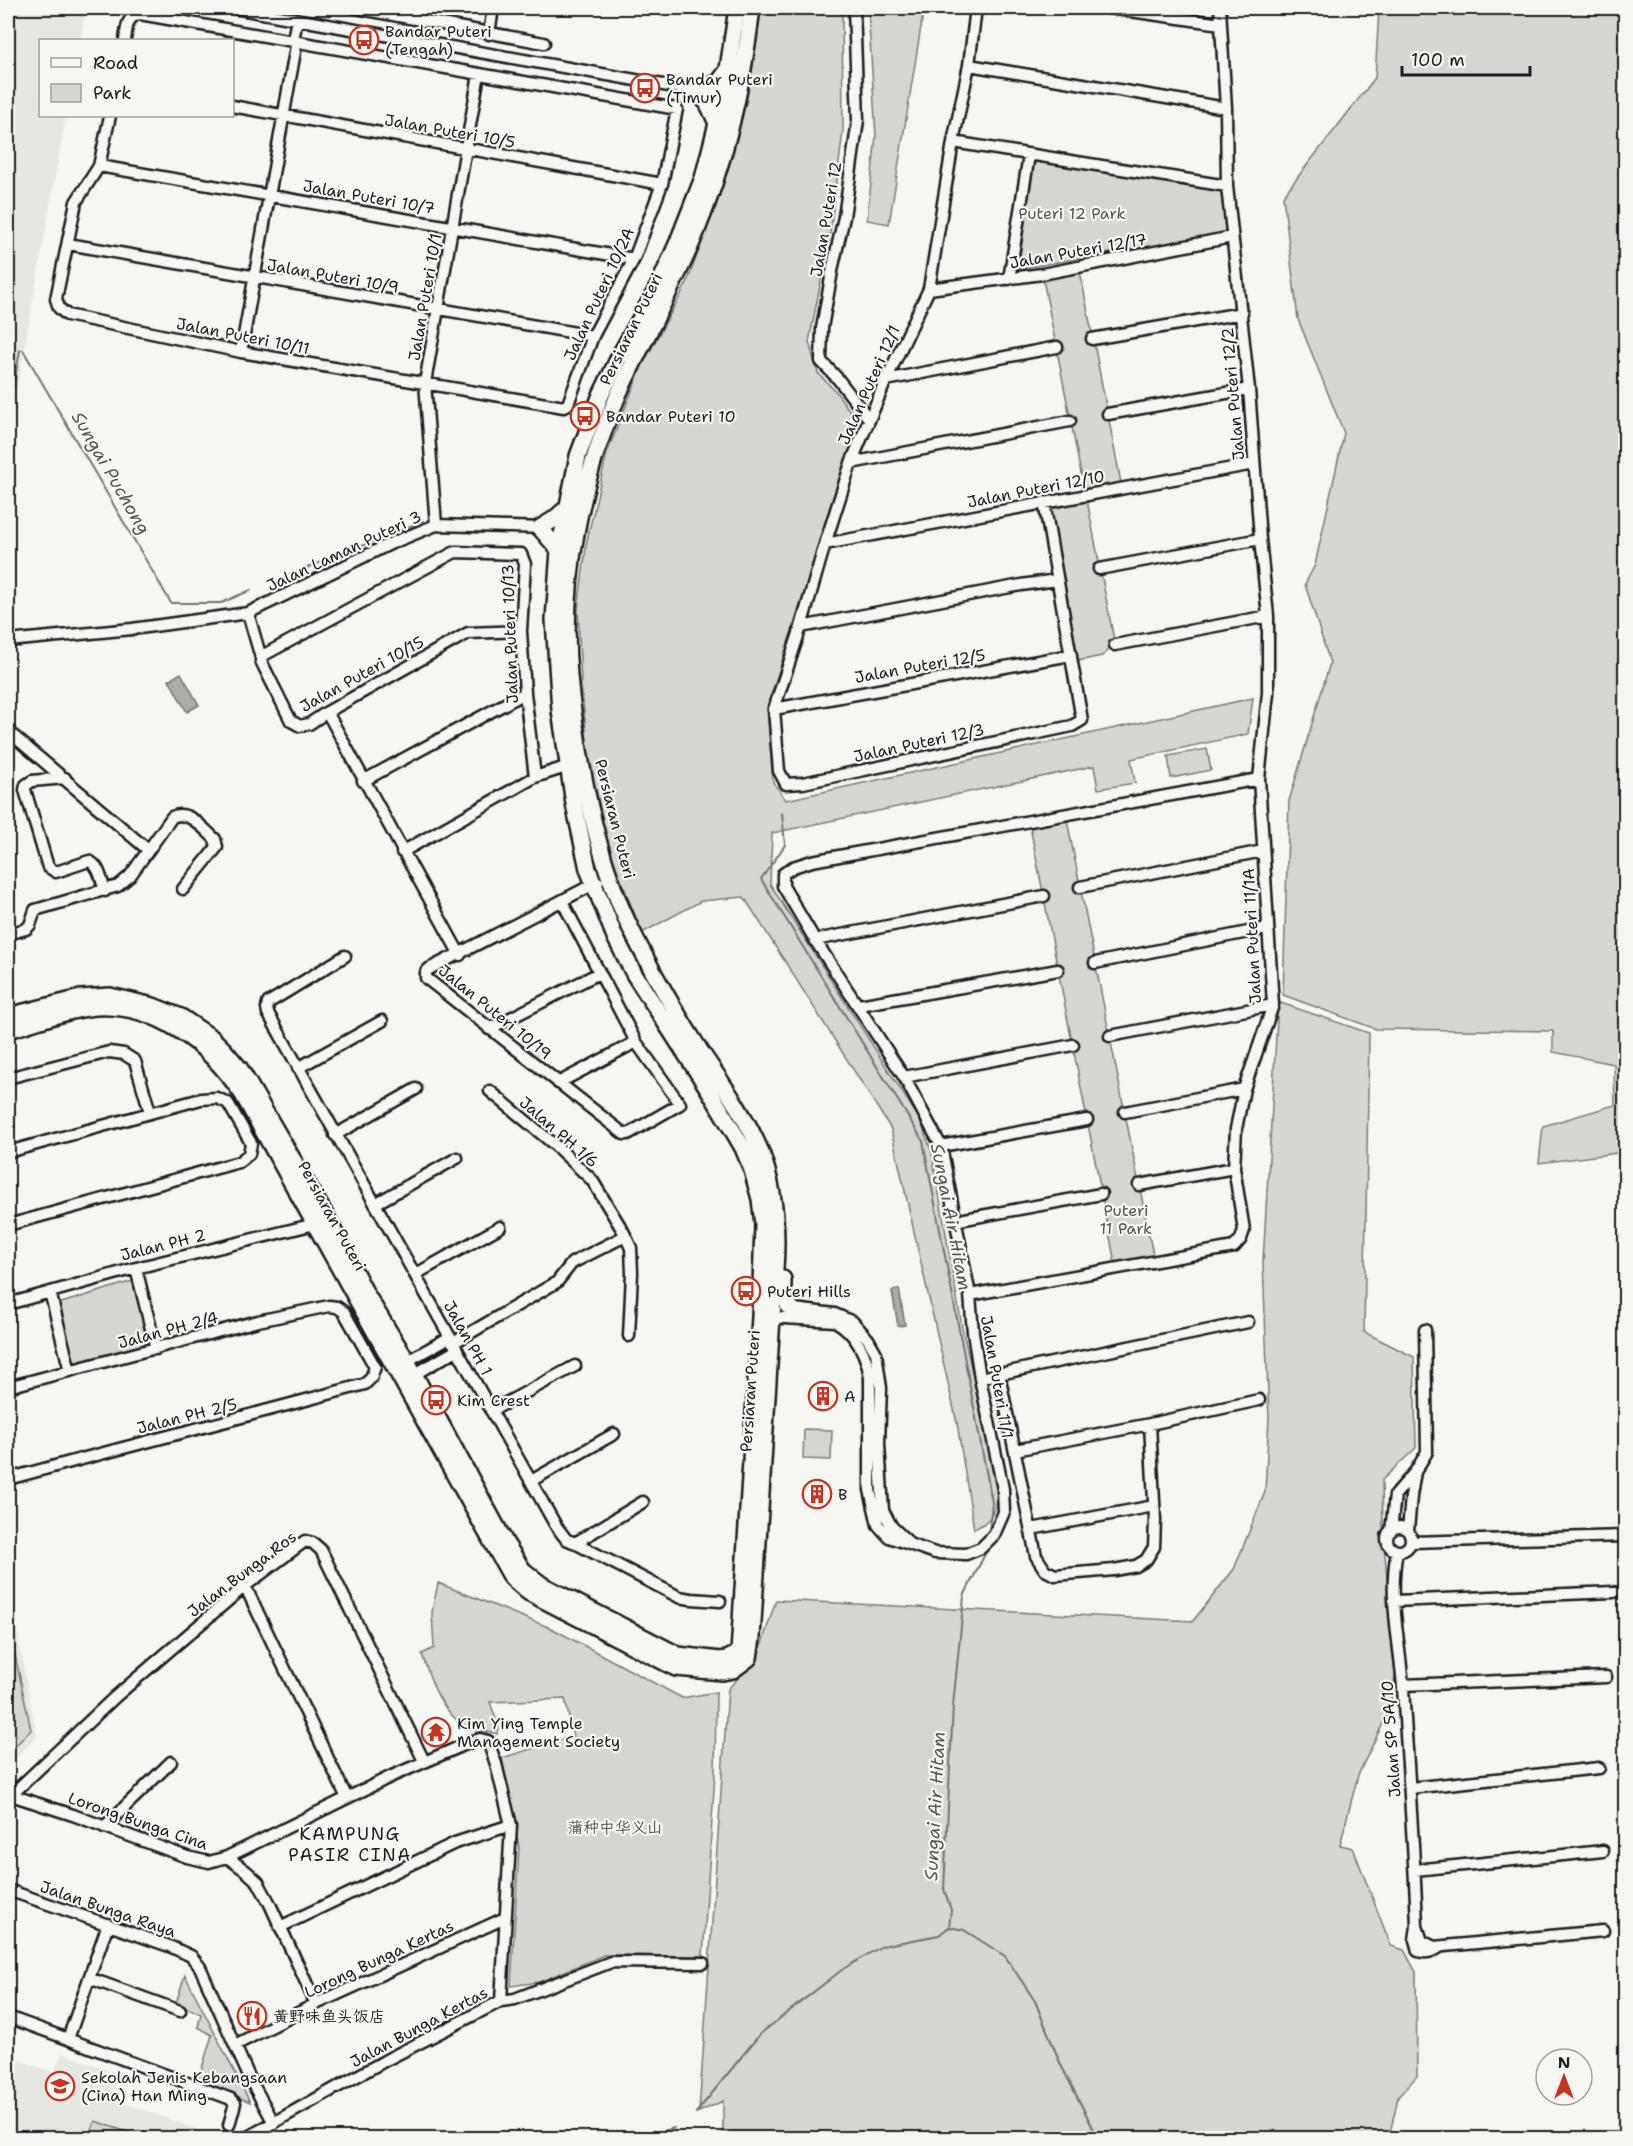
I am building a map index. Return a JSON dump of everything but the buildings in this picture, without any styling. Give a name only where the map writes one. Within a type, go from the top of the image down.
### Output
[{"type":"main road","name":"Persiaran Puteri","points":[[737,8],[729,70],[731,97],[727,145],[696,232],[674,283],[619,393],[601,438],[566,549],[555,641],[559,701],[569,766],[580,834],[594,884],[615,937],[634,974],[726,1117],[752,1170],[760,1199],[763,1224],[766,1312]]},
{"type":"main road","name":"Persiaran Puteri","points":[[10,1019],[81,998],[110,996],[153,1006],[181,1017],[213,1038],[240,1069],[321,1222],[366,1294],[404,1371],[517,1561],[542,1585],[678,1655],[727,1659],[739,1653],[766,1312],[777,1238],[774,1205],[759,1148],[647,960],[608,878],[585,783],[571,702],[567,629],[568,586],[563,528],[578,456],[591,417],[620,355],[658,287],[677,244],[703,178],[716,121],[731,97],[745,64],[752,8]]},
{"type":"main road","points":[[694,91],[718,83],[729,70]]},
{"type":"main road","points":[[694,91],[707,102],[716,121]]},
{"type":"main road","points":[[563,528],[583,500]]},
{"type":"main road","points":[[566,549],[540,528],[567,508]]},
{"type":"main road","points":[[777,1238],[784,1261],[783,1297],[792,1309]]},
{"type":"street","points":[[234,8],[731,97]]},
{"type":"street","points":[[355,8],[544,43]]},
{"type":"street","points":[[489,34],[493,8]]},
{"type":"street","name":"Jalan Puteri 12","points":[[854,8],[858,120],[844,217],[822,328],[821,361],[849,392],[869,419]]},
{"type":"street","name":"Jalan Puteri 12/1","points":[[779,771],[774,709],[825,544],[851,463],[886,380],[929,289],[953,142],[969,65],[976,8]]},
{"type":"street","points":[[1109,8],[1221,24]]},
{"type":"street","name":"Jalan Puteri 12/2","points":[[1220,8],[1226,108],[1227,186],[1242,313],[1268,616],[1268,693],[1259,779]]},
{"type":"street","points":[[125,39],[129,20],[137,14],[479,74]]},
{"type":"street","points":[[241,352],[302,19]]},
{"type":"street","points":[[969,65],[1226,108]]},
{"type":"street","name":"Jalan Puteri 10/1","points":[[436,525],[425,383],[479,74]]},
{"type":"street","name":"Jalan Puteri 10/2A","points":[[479,74],[677,109],[662,184],[634,259],[593,336],[568,404],[564,407]]},
{"type":"street","name":"Jalan Puteri 10/5","points":[[234,106],[662,184]]},
{"type":"street","points":[[68,244],[76,202],[99,166],[110,117]]},
{"type":"street","points":[[953,142],[1227,186]]},
{"type":"street","points":[[1009,279],[1029,155]]},
{"type":"street","name":"Jalan Puteri 10/7","points":[[99,166],[634,259]]},
{"type":"street","name":"Jalan Puteri 12/17","points":[[929,289],[1009,279],[1232,237]]},
{"type":"street","name":"Jalan Puteri 10/9","points":[[68,244],[593,336]]},
{"type":"street","name":"Jalan Puteri 10/11","points":[[68,244],[56,299],[59,308],[67,315],[241,352],[564,407]]},
{"type":"street","points":[[1092,339],[1242,313]]},
{"type":"street","points":[[886,380],[1057,347]]},
{"type":"street","points":[[1108,414],[1249,389]]},
{"type":"street","points":[[851,463],[1070,421]]},
{"type":"street","name":"Jalan Puteri 12/10","points":[[825,544],[1254,465]]},
{"type":"street","points":[[1044,502],[1071,655]]},
{"type":"street","name":"Jalan Laman Puteri 3","points":[[8,641],[132,629],[248,613],[392,543],[436,525],[563,528]]},
{"type":"street","points":[[1099,570],[1260,539]]},
{"type":"street","name":"Jalan Puteri 10/13","points":[[264,656],[455,552],[521,554],[525,564],[521,631],[525,693],[535,777]]},
{"type":"street","points":[[801,627],[1057,580]]},
{"type":"street","points":[[248,613],[264,656]]},
{"type":"street","points":[[1115,645],[1268,616]]},
{"type":"street","name":"Jalan Puteri 10/15","points":[[264,656],[262,664],[291,721],[300,726],[309,724],[468,633],[521,631]]},
{"type":"street","name":"Jalan Puteri 12/5","points":[[774,709],[1071,655]]},
{"type":"street","name":"Jalan Puteri 12/3","points":[[779,771],[786,784],[803,783],[1072,726],[1082,720],[1071,655]]},
{"type":"street","points":[[363,781],[525,693]]},
{"type":"street","points":[[327,712],[459,955]]},
{"type":"street","points":[[10,732],[147,849]]},
{"type":"street","points":[[402,852],[535,777],[569,766]]},
{"type":"street","points":[[65,777],[32,781],[26,785],[25,790],[48,867],[56,872],[89,861],[93,862],[105,891]]},
{"type":"street","name":"Jalan Puteri 11/1","points":[[766,1312],[835,1321],[845,1327],[868,1360],[870,1481],[873,1508],[878,1525],[889,1537],[935,1553],[966,1554],[981,1548],[994,1535],[1004,1512],[1003,1489],[980,1378],[970,1296],[941,1146],[904,1077],[815,940],[783,886],[783,874],[793,867],[812,861],[1259,779]]},
{"type":"street","name":"Jalan Puteri 11/1A","points":[[970,1296],[1234,1246],[1241,1239],[1244,1230],[1234,1168],[1236,1129],[1244,1089],[1273,1005],[1259,779]]},
{"type":"street","points":[[8,934],[26,929],[30,925],[35,910],[118,886],[130,876],[147,849],[172,817],[179,813],[187,815],[215,839],[217,847],[183,889]]},
{"type":"street","points":[[1080,887],[1263,851]]},
{"type":"street","name":"Jalan Puteri 10/19","points":[[608,878],[429,969],[426,972],[426,978],[624,1134],[628,1134],[680,1104],[636,1042]]},
{"type":"street","points":[[815,940],[1044,896]]},
{"type":"street","points":[[558,1083],[636,1042],[561,901]]},
{"type":"street","points":[[1095,963],[1268,928]]},
{"type":"street","name":"Jalan PH 1","points":[[345,956],[268,1003],[268,1013],[556,1526],[567,1539],[575,1544],[679,1596],[720,1601]]},
{"type":"street","points":[[859,1005],[1058,970]]},
{"type":"street","points":[[489,1029],[599,973]]},
{"type":"street","points":[[1110,1036],[1273,1005]]},
{"type":"street","points":[[298,1068],[382,1021]]},
{"type":"street","points":[[904,1077],[1073,1045]]},
{"type":"street","points":[[8,1078],[109,1052],[124,1054],[135,1061],[150,1112]]},
{"type":"street","points":[[335,1135],[416,1089]]},
{"type":"street","points":[[1125,1112],[1244,1089]]},
{"type":"street","name":"Jalan PH 1/6","points":[[490,1091],[556,1146],[592,1180],[625,1236],[631,1248],[632,1265],[629,1336]]},
{"type":"street","points":[[8,1152],[150,1112],[201,1099],[218,1098],[228,1103],[251,1143],[249,1154],[239,1162],[8,1225]]},
{"type":"street","points":[[941,1146],[1087,1120]]},
{"type":"street","points":[[375,1204],[457,1158]]},
{"type":"street","points":[[1139,1185],[1234,1168]]},
{"type":"street","points":[[954,1221],[1101,1194]]},
{"type":"street","name":"Jalan PH 2","points":[[8,1304],[136,1268],[321,1222]]},
{"type":"street","points":[[416,1274],[500,1227]]},
{"type":"street","points":[[404,1371],[557,1282],[572,1263],[625,1236]]},
{"type":"street","points":[[136,1268],[156,1349]]},
{"type":"street","points":[[50,1292],[70,1371]]},
{"type":"street","name":"Jalan PH 2/4","points":[[8,1387],[258,1321],[329,1306],[337,1307],[344,1312],[375,1367],[371,1378]]},
{"type":"street","name":"Jalan Puteri 11/1","points":[[766,1312],[792,1309],[835,1314],[853,1322],[868,1339],[876,1353],[881,1388],[879,1443],[883,1511],[892,1527],[909,1543]]},
{"type":"street","points":[[980,1378],[1248,1322]]},
{"type":"street","points":[[1415,1472],[1411,1496],[1410,1537],[1407,1548],[1397,1551],[1388,1545],[1395,1495],[1415,1472],[1427,1452],[1425,1330]]},
{"type":"street","points":[[491,1411],[574,1366]]},
{"type":"street","points":[[999,1374],[1036,1556],[1045,1570],[1055,1575],[1114,1570],[1136,1566],[1146,1560],[1154,1547],[1150,1424]]},
{"type":"street","name":"Jalan PH 2/5","points":[[8,1479],[104,1452],[268,1411],[365,1384],[371,1378]]},
{"type":"street","points":[[1015,1450],[1259,1400]]},
{"type":"street","points":[[531,1481],[614,1434]]},
{"type":"street","points":[[575,1544],[643,1502]]},
{"type":"street","points":[[1031,1529],[1154,1506]]},
{"type":"street","points":[[1390,1531],[1397,1527],[1410,1537],[1626,1536]]},
{"type":"street","name":"Jalan Bunga Ros","points":[[9,1796],[115,1697],[245,1586],[304,1541],[313,1543],[321,1550],[424,1761]]},
{"type":"street","name":"Jalan SP 5A/10","points":[[1397,1551],[1393,1572],[1394,1601],[1403,1685],[1417,1926],[1415,1940],[1418,1951],[1434,1952],[1440,1947],[1603,1931]]},
{"type":"street","points":[[245,1586],[347,1798]]},
{"type":"street","points":[[1394,1601],[1614,1592]]},
{"type":"street","points":[[1403,1685],[1606,1677]]},
{"type":"street","name":"Jalan Bunga Kertas","points":[[254,2137],[274,2123],[386,2060],[501,2001],[511,1825],[492,1751],[488,1741],[480,1739],[424,1761]]},
{"type":"street","points":[[227,1857],[424,1761]]},
{"type":"street","points":[[104,1827],[171,1762]]},
{"type":"street","points":[[1410,1788],[1599,1768]]},
{"type":"street","name":"Lorong Bunga Cina","points":[[9,1796],[73,1815],[187,1857],[209,1862],[227,1857],[258,1882],[316,2004]]},
{"type":"street","points":[[280,1927],[455,1843],[511,1825]]},
{"type":"street","points":[[1414,1870],[1603,1851]]},
{"type":"street","name":"Jalan Bunga Raya","points":[[8,1890],[108,1924],[191,1956],[200,1967],[262,2103],[274,2123]]},
{"type":"street","name":"Lorong Bunga Kertas","points":[[235,2045],[316,2004],[505,1918]]},
{"type":"street","points":[[68,2039],[108,1924]]},
{"type":"street","points":[[501,2001],[515,1999],[611,1962],[703,1963]]},
{"type":"street","points":[[89,1978],[180,2012]]},
{"type":"street","points":[[8,2017],[231,2099],[235,2107],[228,2125]]},
{"type":"shaded area","points":[[8,8],[86,8],[80,39],[39,39],[39,117],[66,117],[8,440]]},
{"type":"shaded area","points":[[181,673],[199,705],[187,712],[169,680]]},
{"type":"shaded area","points":[[899,1289],[905,1325],[898,1326],[892,1291]]},
{"type":"shaded area","points":[[8,1597],[37,1737],[8,1765]]},
{"type":"shaded area","name":"Sekolah Jenis Kebangsaan (Cina) Han Ming","points":[[62,2053],[117,2074],[110,2098],[222,2138],[8,2138],[8,2056],[54,2073]]},
{"type":"green space","points":[[761,8],[842,8],[843,131],[830,234],[809,342],[818,373],[837,393],[859,424],[767,707],[773,782],[786,800],[1253,698],[1248,734],[1131,759],[1135,783],[1098,789],[1094,766],[772,833],[770,884],[920,1120],[932,1153],[962,1327],[998,1489],[990,1518],[974,1529],[957,1423],[891,1129],[744,897],[701,901],[642,933],[609,849],[590,769],[581,684],[578,609],[587,540],[607,453],[642,366],[687,283],[726,175],[747,97]]},
{"type":"green space","points":[[868,8],[924,8],[889,224],[867,220],[876,136]]},
{"type":"green space","points":[[1373,8],[1625,8],[1625,1152],[1539,1163],[1543,1126],[1615,1105],[1614,1064],[1553,1052],[1553,1031],[1376,1029],[1283,995],[1289,801],[1330,663],[1305,584],[1315,565],[1344,433],[1298,319],[1283,196],[1375,78],[1379,10]]},
{"type":"green space","name":"Puteri 12 Park","points":[[1034,161],[1221,188],[1226,233],[1018,269]]},
{"type":"green space","points":[[1079,266],[1122,488],[1086,495],[1115,645],[1102,656],[1073,662],[1044,502],[1085,494],[1042,274]]},
{"type":"green space","points":[[1207,749],[1211,770],[1171,778],[1168,756]]},
{"type":"green space","name":"Puteri 11 Park","points":[[1066,815],[1154,1260],[1116,1268],[1029,821]]},
{"type":"green space","points":[[1278,1002],[1369,1033],[1364,1332],[1414,1357],[1416,1448],[1382,1480],[1383,1530],[1395,1677],[1389,1711],[1358,1775],[1340,1845],[1353,1848],[1391,1946],[1404,1950],[1416,1972],[1417,2076],[1398,2097],[1389,2138],[723,2138],[723,2101],[699,2112],[728,1689],[758,1656],[776,1600],[1193,1621],[1234,1569],[1265,1492],[1269,1418],[1263,1262]]},
{"type":"green space","points":[[133,1281],[150,1343],[74,1364],[58,1304]]},
{"type":"green space","points":[[804,1429],[832,1430],[831,1460],[803,1459]]},
{"type":"green space","name":"蒲种中华义山","points":[[438,1583],[553,1629],[682,1698],[716,1692],[715,1774],[703,1956],[604,1955],[539,1982],[511,1986],[519,1847],[502,1758],[573,1736],[565,1699],[490,1702],[499,1728],[497,1734],[472,1729],[459,1722],[451,1714],[433,1686],[422,1654],[434,1648],[432,1612]]},
{"type":"green space","points":[[10,1631],[31,1730],[8,1753],[8,1632]]},
{"type":"green space","points":[[185,1975],[250,2102],[198,2081],[212,2035],[198,2027],[201,2014],[176,2003]]},
{"type":"green space","points":[[95,2121],[145,2138],[89,2138]]},
{"type":"waterway","name":"Sungai Puchong","points":[[8,420],[20,350],[23,350],[171,603],[221,603],[251,590]]},
{"type":"waterway","name":"Sungai Puchong","points":[[289,575],[423,521]]},
{"type":"waterway","name":"Sungai Air Hitam","points":[[782,813],[785,845],[761,879],[923,1141],[992,1502],[989,1531]]},
{"type":"waterway","name":"Sungai Air Hitam","points":[[696,2113],[760,2034],[843,1969],[882,1946],[939,1935],[949,1927],[951,1910],[944,1889],[953,1706],[964,1596],[988,1548]]},
{"type":"waterway","points":[[949,1927],[964,1930],[1005,1956],[1035,2001],[1061,2065],[1098,2138]]},
{"type":"waterway","name":"Sungai Air Hitam","points":[[641,2138],[674,2128]]},
{"type":"place","name":"Bandar Puteri (Tengah)","points":[[364,40]]},
{"type":"place","name":"Bandar Puteri (Timur)","points":[[645,88]]},
{"type":"place","name":"Bandar Puteri 10","points":[[585,416]]},
{"type":"place","name":"Puteri Hills","points":[[746,1291]]},
{"type":"place","name":"A","points":[[823,1396]]},
{"type":"place","name":"Kim Crest","points":[[436,1400]]},
{"type":"place","name":"B","points":[[817,1494]]},
{"type":"place","name":"Kim Ying Temple Management Society","points":[[436,1732]]},
{"type":"place","name":"黄野味鱼头饭店","points":[[252,2016]]},
{"type":"place","name":"Sekolah Jenis Kebangsaan (Cina) Han Ming","points":[[60,2086]]},
{"type":"district","name":"KAMPUNG PASIR CINA","points":[[350,1844]]}]
